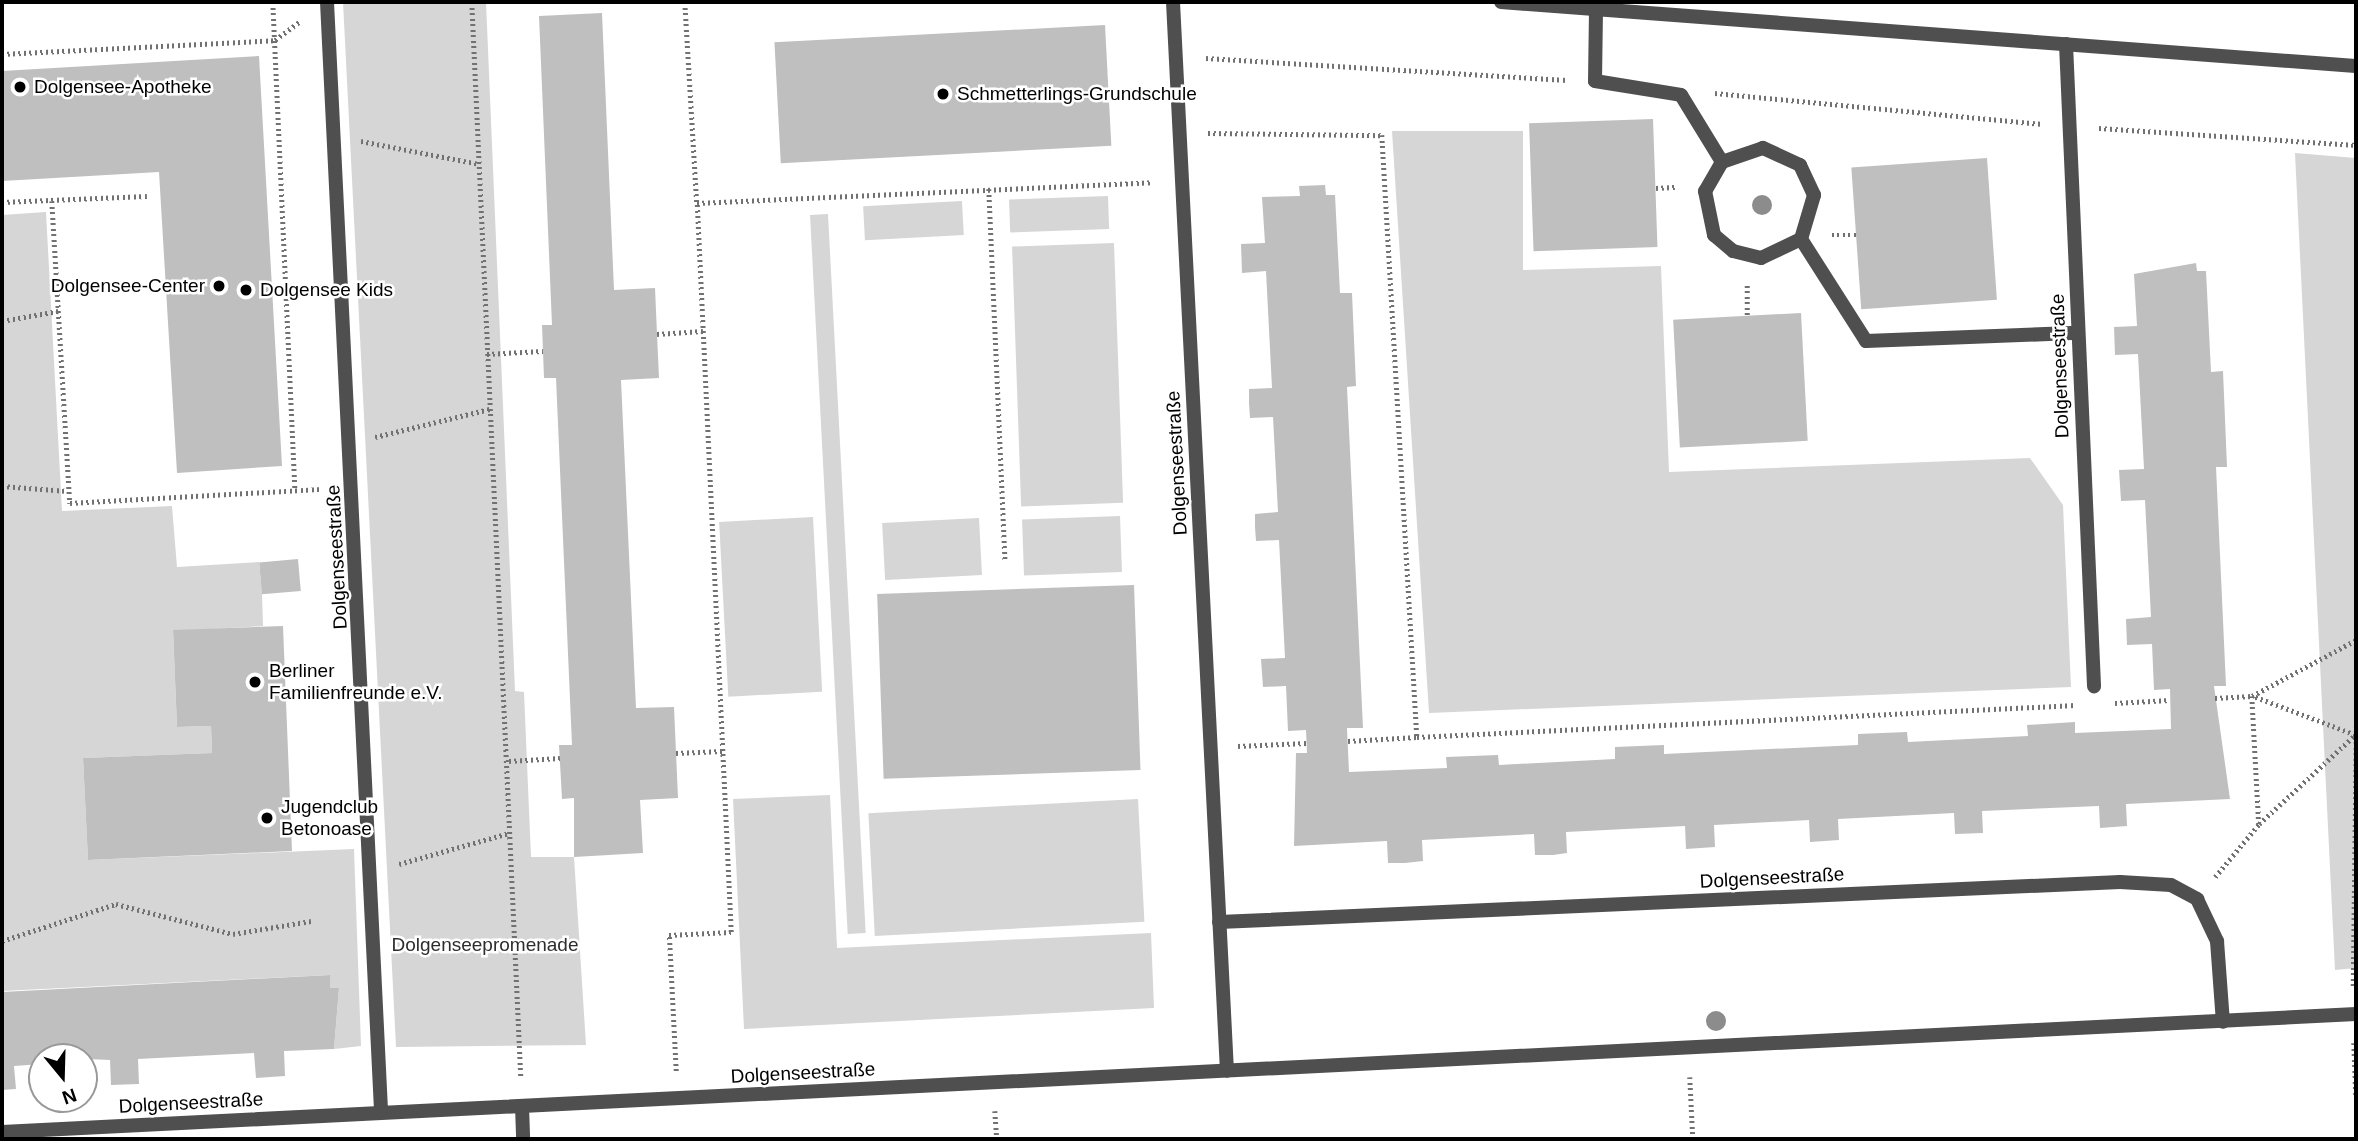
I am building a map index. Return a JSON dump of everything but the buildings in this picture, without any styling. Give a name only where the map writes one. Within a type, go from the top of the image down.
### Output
[{"type":"street","name":"Dolgenseestraße","points":[[327,2],[372,871],[381,1111]]},
{"type":"street","name":"Dolgenseestraße","points":[[1173,2],[1227,1071]]},
{"type":"street","points":[[1501,2],[2356,66]]},
{"type":"street","points":[[1596,10],[1595,81],[1681,95],[1722,162]]},
{"type":"street","name":"Dolgenseestraße","points":[[2066,44],[2094,686]]},
{"type":"street","points":[[1763,148],[1800,165],[1814,195],[1801,239],[1762,258],[1721,243],[1704,208],[1707,186],[1722,162],[1763,148]]},
{"type":"street","points":[[1801,239],[1866,341],[2078,333]]},
{"type":"street","name":"Dolgenseestraße","points":[[1219,922],[2120,882],[2171,885],[2197,899]]},
{"type":"street","points":[[2197,899],[2217,941],[2223,1021]]},
{"type":"street","name":"Dolgenseestraße","points":[[2,1132],[2355,1014]]},
{"type":"street","points":[[522,1106],[523,1139]]},
{"type":"path","points":[[272,2],[295,491]]},
{"type":"path","points":[[472,2],[486,354],[509,761],[509,833],[522,1106]]},
{"type":"path","points":[[677,1098],[669,935],[731,932],[685,2]]},
{"type":"path","points":[[2,54],[275,40]]},
{"type":"path","points":[[1175,55],[1595,81]]},
{"type":"path","points":[[1703,92],[2070,126],[2356,145]]},
{"type":"path","points":[[1179,133],[1382,135],[1417,737]]},
{"type":"path","points":[[333,136],[479,164]]},
{"type":"path","points":[[697,203],[1182,181]]},
{"type":"path","points":[[989,189],[1004,561]]},
{"type":"path","points":[[2,202],[147,197]]},
{"type":"path","points":[[52,201],[70,503],[353,488]]},
{"type":"path","points":[[2,321],[58,311]]},
{"type":"path","points":[[657,334],[703,331]]},
{"type":"path","points":[[486,354],[543,351]]},
{"type":"path","points":[[350,457],[367,440],[489,409]]},
{"type":"path","points":[[2,486],[68,491]]},
{"type":"path","points":[[2252,696],[2356,640]]},
{"type":"path","points":[[2252,696],[2259,824]]},
{"type":"path","points":[[2215,698],[2252,696],[2355,735]]},
{"type":"path","points":[[2107,704],[2170,700]]},
{"type":"path","points":[[1348,741],[2080,705]]},
{"type":"path","points":[[2355,1014],[2356,724]]},
{"type":"path","points":[[2197,899],[2259,824],[2355,735]]},
{"type":"path","points":[[1210,748],[1307,743]]},
{"type":"path","points":[[676,753],[722,751]]},
{"type":"path","points":[[509,761],[560,758]]},
{"type":"path","points":[[372,871],[509,833]]},
{"type":"path","points":[[2,941],[116,904],[233,934],[311,920]]},
{"type":"path","points":[[2354,1037],[2356,1096]]},
{"type":"path","points":[[1688,1048],[1693,1139]]},
{"type":"green space","name":"Dolgenseepromenade","points":[[343,2],[486,2],[515,691],[524,692],[531,857],[574,857],[586,1045],[396,1047]]},
{"type":"green space","points":[[1392,131],[1523,131],[1523,270],[1661,266],[1669,472],[2030,458],[2063,505],[2071,687],[1429,713]]},
{"type":"green space","points":[[2295,153],[2356,158],[2356,968],[2335,970]]},
{"type":"green space","points":[[1108,196],[1109,229],[1010,232],[1009,199]]},
{"type":"green space","points":[[962,201],[964,235],[865,240],[863,206]]},
{"type":"green space","points":[[46,212],[62,511],[172,506],[177,567],[259,562],[262,594],[263,626],[173,631],[177,727],[211,726],[212,753],[83,758],[88,860],[354,849],[361,1046],[334,1049],[339,988],[330,988],[329,975],[2,991],[2,215]]},
{"type":"green space","points":[[828,214],[866,933],[848,934],[810,215]]},
{"type":"green space","points":[[1114,243],[1123,503],[1021,506],[1012,247]]},
{"type":"green space","points":[[1120,516],[1122,572],[1024,575],[1022,519]]},
{"type":"green space","points":[[813,517],[822,692],[728,697],[719,522]]},
{"type":"green space","points":[[979,518],[982,575],[885,580],[882,523]]},
{"type":"green space","points":[[830,795],[837,948],[1151,933],[1154,1008],[744,1029],[733,799]]},
{"type":"green space","points":[[1138,799],[1144,922],[875,936],[868,813]]},
{"type":"place","name":"Dolgensee-Apotheke","points":[[20,87]]},
{"type":"place","name":"Schmetterlings-Grundschule","points":[[943,94]]},
{"type":"place","name":"Dolgensee-Center","points":[[219,286]]},
{"type":"place","name":"Dolgensee Kids","points":[[246,290]]},
{"type":"place","name":"Berliner Familienfreunde e.V.","points":[[255,682]]},
{"type":"place","name":"Jugendclub Betonoase","points":[[267,818]]}]
